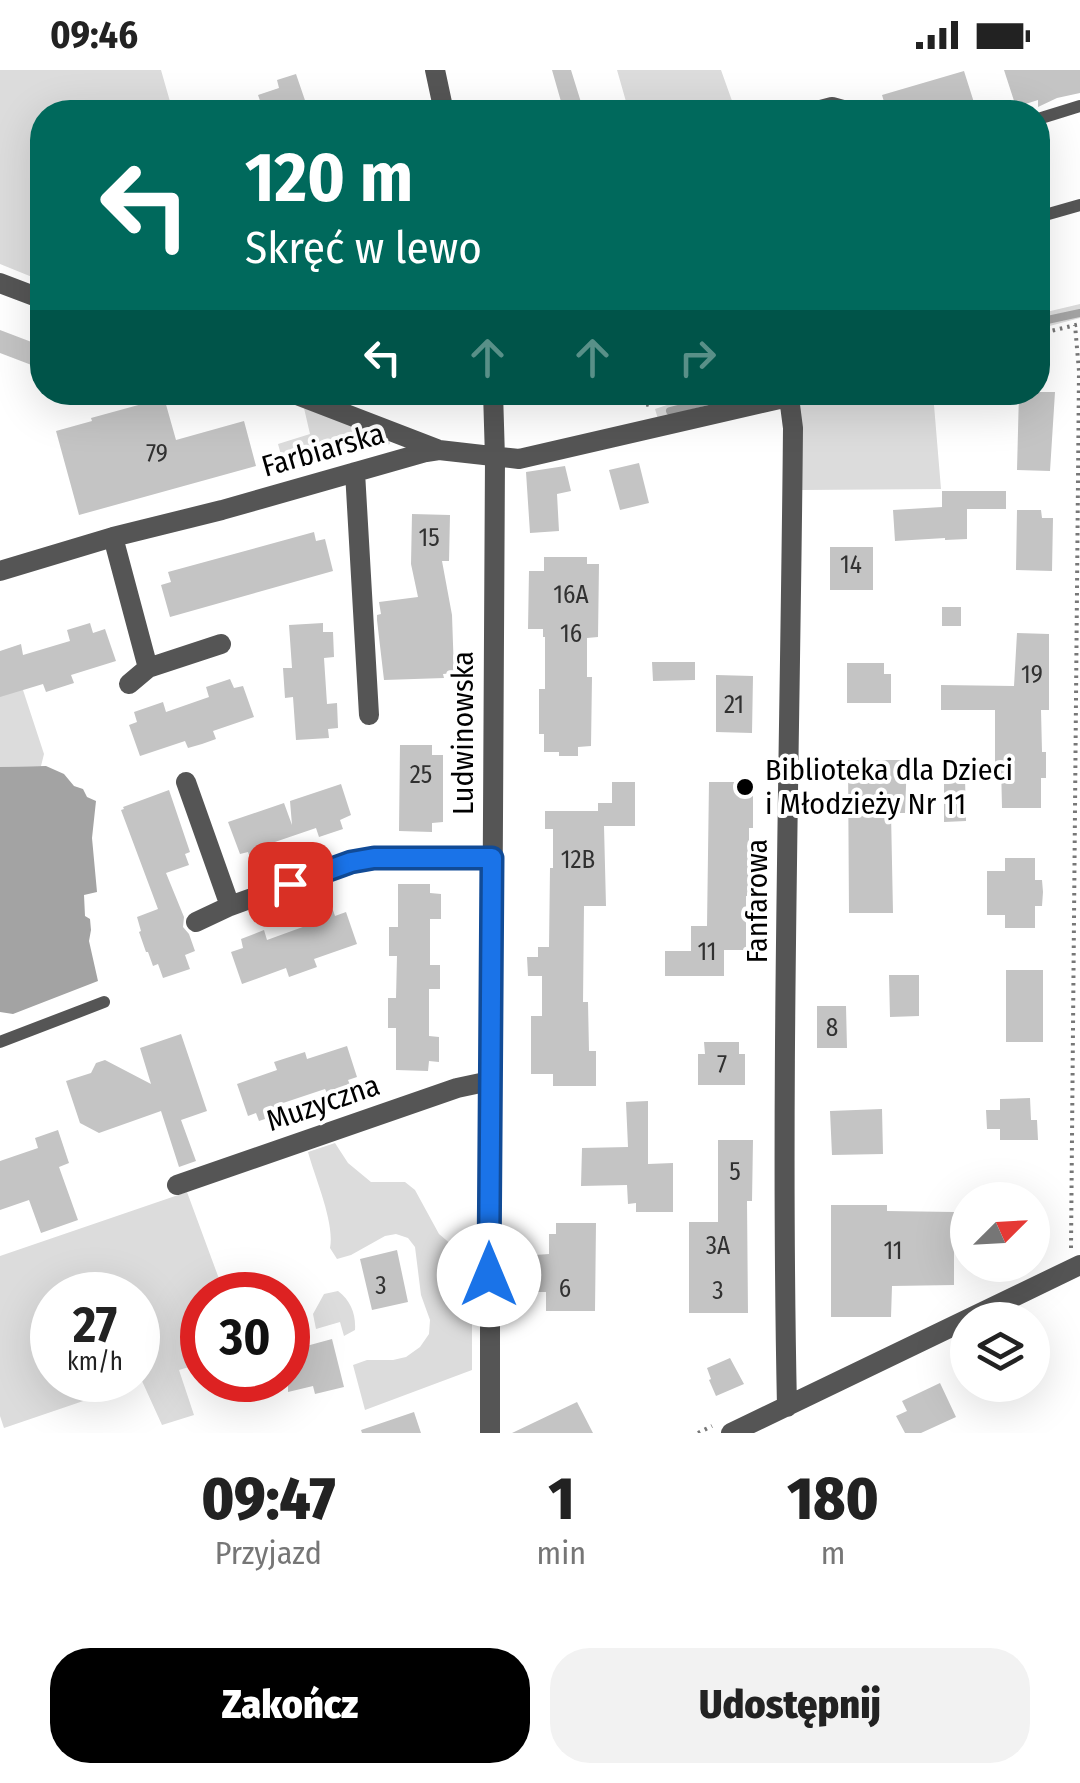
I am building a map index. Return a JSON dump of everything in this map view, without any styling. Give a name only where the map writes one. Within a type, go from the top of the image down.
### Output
[{"type":"street","points":[[436,70],[442,100]]},
{"type":"street","points":[[0,283],[30,294]]},
{"type":"street","points":[[323,405],[440,450]]},
{"type":"street","name":"Ludwinowska","points":[[490,1433],[493,405]]},
{"type":"street","name":"Farbiarska","points":[[0,571],[112,537],[440,450],[520,459],[754,405]]},
{"type":"street","name":"Fanfarowa","points":[[787,1407],[784,1251],[793,428],[790,405]]},
{"type":"street","points":[[355,472],[369,715]]},
{"type":"street","points":[[112,537],[148,668]]},
{"type":"street","points":[[129,684],[148,668],[221,644]]},
{"type":"street","points":[[186,782],[230,906]]},
{"type":"street","points":[[196,922],[351,862],[374,858],[492,858]]},
{"type":"street","name":"Muzyczna","points":[[177,1185],[457,1088],[490,1081]]},
{"type":"street","points":[[731,1433],[1075,1262]]},
{"type":"lane","points":[[1050,115],[1080,106]]},
{"type":"lane","points":[[1050,214],[1080,205]]},
{"type":"lane","points":[[0,1042],[104,1002]]},
{"type":"path","points":[[1050,331],[1078,325],[1075,1262]]},
{"type":"shaded area","points":[[0,70],[161,70],[170,100],[30,100],[30,276],[0,264]]},
{"type":"shaded area","points":[[617,70],[721,70],[732,100],[626,100]]},
{"type":"shaded area","points":[[1080,304],[1080,318],[1050,326],[1050,311]]},
{"type":"shaded area","points":[[667,405],[719,405],[658,419],[655,409]]},
{"type":"shaded area","points":[[799,405],[934,405],[941,489],[802,490]]},
{"type":"shaded area","points":[[304,408],[389,439],[390,444],[286,473],[278,444],[310,434]]},
{"type":"shaded area","points":[[0,689],[23,690],[44,754],[41,766],[0,767]]},
{"type":"shaded area","points":[[46,766],[64,774],[96,801],[92,838],[97,892],[84,895],[98,981],[13,1014],[0,1012],[0,767]]},
{"type":"shaded area","points":[[335,1143],[348,1163],[371,1182],[405,1182],[415,1190],[439,1234],[472,1262],[472,1370],[365,1410],[353,1365],[406,1357],[429,1334],[430,1320],[421,1295],[415,1247],[408,1238],[385,1236],[337,1259],[330,1248],[327,1213],[308,1152]]},
{"type":"shaded area","points":[[187,1192],[217,1272],[180,1272],[180,1402],[190,1402],[194,1415],[162,1425],[152,1402],[160,1402],[160,1272],[30,1272],[30,1402],[80,1402],[4,1428],[0,1416],[0,1256]]},
{"type":"shaded area","points":[[338,1291],[355,1319],[355,1330],[344,1336],[340,1322],[316,1329],[313,1314],[324,1294]]},
{"type":"building","points":[[552,70],[571,70],[580,100],[561,100]]},
{"type":"building","points":[[1004,70],[1080,70],[1080,93],[1050,101],[1014,100]]},
{"type":"building","points":[[964,71],[973,100],[883,100],[882,95]]},
{"type":"building","points":[[296,74],[305,100],[260,100],[258,95],[279,88],[277,80]]},
{"type":"building","points":[[0,330],[30,341],[30,364],[0,353]]},
{"type":"building","points":[[1050,392],[1055,392],[1050,471],[1017,470],[1019,405],[1050,405]]},
{"type":"building","points":[[138,405],[166,405],[176,440],[244,421],[256,466],[79,515],[56,431],[92,421],[91,418]]},
{"type":"building","points":[[639,463],[649,503],[620,510],[609,470]]},
{"type":"building","points":[[565,466],[571,491],[557,494],[559,531],[530,533],[526,472]]},
{"type":"building","points":[[942,491],[1006,491],[1006,509],[967,509],[967,539],[895,541],[893,510],[942,507]]},
{"type":"building","points":[[1017,510],[1041,510],[1042,518],[1053,518],[1052,571],[1016,570]]},
{"type":"building","points":[[412,514],[450,515],[449,561],[442,561],[452,615],[454,673],[443,674],[444,678],[384,680],[377,620],[381,614],[379,602],[418,597],[411,564]]},
{"type":"building","points":[[314,532],[316,541],[325,539],[333,571],[170,617],[161,585],[171,582],[168,572]]},
{"type":"building","points":[[830,547],[873,547],[873,590],[830,590]]},
{"type":"building","points":[[544,557],[587,557],[587,564],[599,564],[598,637],[587,638],[587,677],[592,677],[591,746],[578,747],[578,756],[544,752],[544,734],[539,734],[539,689],[545,689],[545,637],[543,629],[528,629],[529,571],[544,571]]},
{"type":"building","points":[[942,607],[961,607],[961,626],[942,626]]},
{"type":"building","points":[[90,623],[93,633],[105,629],[116,661],[71,675],[74,683],[46,692],[43,684],[0,697],[0,651],[21,644],[23,655],[70,641],[67,630]]},
{"type":"building","points":[[323,623],[323,632],[333,632],[334,657],[324,658],[327,704],[337,703],[338,728],[328,729],[329,738],[296,740],[293,697],[285,698],[283,668],[292,668],[289,625]]},
{"type":"building","points":[[1017,633],[1049,634],[1049,710],[1041,710],[1046,778],[1041,778],[1041,808],[1002,808],[1001,765],[995,766],[995,710],[941,710],[941,685],[1014,686]]},
{"type":"building","points":[[652,662],[695,662],[695,680],[653,681]]},
{"type":"building","points":[[847,663],[884,663],[884,674],[891,674],[891,703],[847,703]]},
{"type":"building","points":[[716,675],[753,676],[752,733],[716,732]]},
{"type":"building","points":[[230,679],[234,688],[243,686],[254,717],[213,731],[216,739],[202,744],[188,748],[185,741],[140,756],[129,725],[137,722],[134,712],[163,702],[166,712],[209,697],[206,687]]},
{"type":"building","points":[[400,745],[432,745],[432,755],[443,755],[443,822],[432,823],[432,832],[399,831]]},
{"type":"building","points":[[848,760],[907,760],[905,813],[891,813],[893,913],[849,913]]},
{"type":"building","points":[[944,777],[965,777],[966,821],[944,822]]},
{"type":"building","points":[[612,782],[635,782],[635,826],[604,826],[606,906],[584,906],[583,1002],[588,1002],[589,1051],[596,1051],[596,1086],[553,1086],[553,1074],[531,1074],[531,1016],[542,1016],[542,976],[528,976],[527,957],[538,957],[538,947],[549,947],[553,829],[545,829],[545,811],[598,811],[598,803],[612,803]]},
{"type":"building","points":[[709,782],[753,782],[746,950],[724,950],[724,976],[665,976],[665,951],[691,951],[691,926],[707,926]]},
{"type":"building","points":[[341,784],[351,815],[340,820],[343,829],[319,837],[316,828],[272,843],[274,853],[251,861],[248,852],[240,854],[228,822],[284,803],[292,825],[290,801]]},
{"type":"building","points":[[169,790],[190,852],[185,854],[189,865],[166,873],[195,951],[185,955],[190,969],[163,978],[158,964],[153,966],[139,932],[137,917],[158,909],[121,810]]},
{"type":"building","points":[[1005,858],[1035,858],[1035,880],[1042,880],[1043,892],[1042,906],[1035,906],[1035,928],[1005,928],[1005,915],[987,915],[987,871],[1005,871]]},
{"type":"building","points":[[398,884],[430,884],[430,893],[441,894],[441,919],[430,919],[430,965],[440,965],[440,989],[429,989],[429,1036],[439,1037],[439,1062],[429,1061],[428,1071],[396,1070],[396,1028],[388,1028],[388,998],[396,998],[397,956],[389,956],[389,927],[398,927]]},
{"type":"building","points":[[332,907],[335,916],[346,912],[357,944],[314,959],[317,967],[289,977],[286,968],[242,984],[231,952],[243,948],[241,939],[264,930],[267,940],[311,924],[309,915]]},
{"type":"building","points":[[1006,970],[1043,970],[1043,1042],[1006,1042]]},
{"type":"building","points":[[889,975],[919,975],[919,1016],[890,1017]]},
{"type":"building","points":[[817,1006],[846,1006],[847,1048],[817,1048]]},
{"type":"building","points":[[181,1034],[207,1111],[181,1120],[196,1161],[179,1167],[161,1111],[99,1133],[80,1123],[66,1081],[91,1073],[96,1063],[105,1060],[151,1084],[140,1048]]},
{"type":"building","points":[[704,1042],[739,1042],[739,1054],[745,1054],[745,1085],[698,1085],[698,1054],[705,1054]]},
{"type":"building","points":[[347,1046],[357,1077],[348,1080],[352,1090],[329,1097],[325,1089],[280,1104],[283,1113],[259,1121],[256,1113],[248,1116],[237,1084],[277,1070],[274,1062],[305,1052],[307,1059]]},
{"type":"building","points":[[1030,1098],[1031,1120],[1037,1120],[1038,1140],[1000,1140],[1000,1129],[987,1129],[986,1110],[1000,1110],[1000,1099]]},
{"type":"building","points":[[648,1101],[648,1164],[673,1163],[673,1212],[636,1212],[636,1203],[628,1204],[627,1185],[581,1186],[582,1148],[628,1147],[626,1102]]},
{"type":"building","points":[[882,1109],[883,1154],[832,1155],[830,1111]]},
{"type":"building","points":[[58,1130],[69,1163],[59,1167],[78,1220],[41,1233],[29,1200],[0,1210],[0,1161],[38,1148],[35,1138]]},
{"type":"building","points":[[718,1140],[753,1140],[752,1201],[747,1201],[748,1313],[689,1313],[689,1222],[718,1222]]},
{"type":"building","points":[[831,1205],[887,1205],[887,1211],[950,1212],[950,1282],[954,1285],[892,1286],[891,1317],[831,1317]]},
{"type":"building","points":[[556,1223],[596,1223],[595,1311],[546,1311],[546,1292],[535,1292],[535,1255],[549,1254],[549,1234],[556,1234]]},
{"type":"building","points":[[397,1250],[408,1302],[372,1310],[360,1259]]},
{"type":"building","points":[[332,1339],[344,1387],[315,1394],[310,1387],[310,1345]]},
{"type":"building","points":[[730,1358],[744,1384],[716,1396],[707,1368]]},
{"type":"building","points":[[940,1383],[956,1417],[921,1433],[905,1433],[896,1416],[907,1411],[902,1401]]},
{"type":"building","points":[[577,1402],[593,1433],[512,1433]]},
{"type":"building","points":[[414,1412],[421,1433],[362,1433],[361,1430]]},
{"type":"waterway","points":[[1050,319],[1080,313]]},
{"type":"waterway","points":[[670,411],[693,405]]},
{"type":"place","name":"Biblioteka dla Dzieci i Młodzieży Nr 11","points":[[745,787]]},
{"type":"route","points":[[290,884],[374,858],[492,858],[489,1275]]}]
